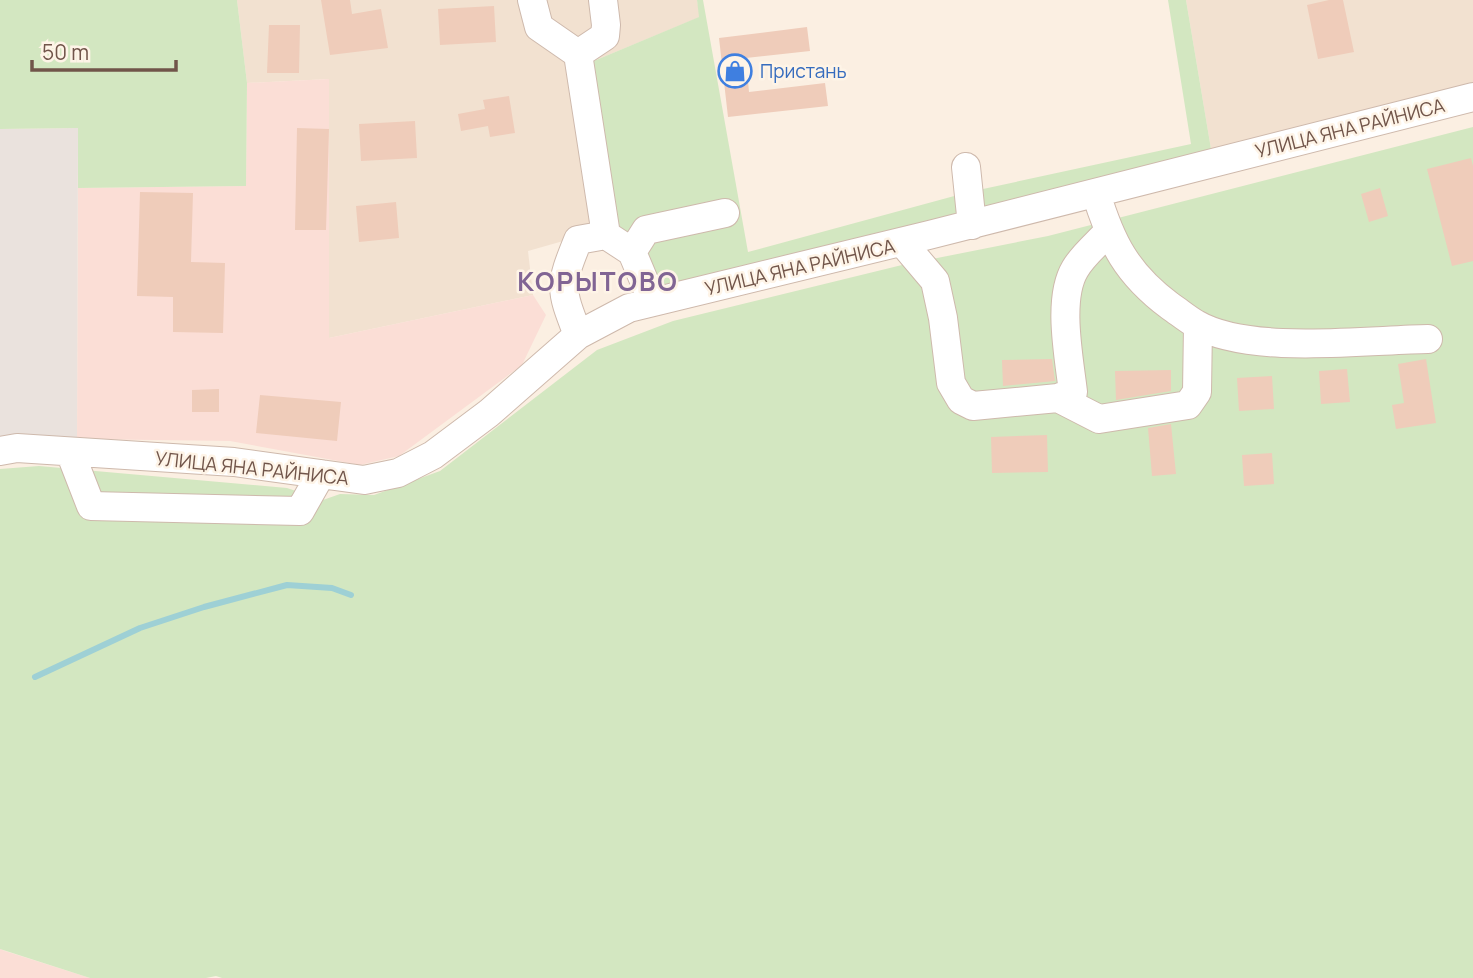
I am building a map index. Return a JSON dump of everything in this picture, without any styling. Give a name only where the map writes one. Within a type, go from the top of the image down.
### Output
[{"type":"street","points":[[532,0],[539,27],[578,54],[606,235]]},
{"type":"street","points":[[578,54],[605,36],[603,0]]},
{"type":"street","name":"УЛИЦА ЯНА РАЙНИСА","points":[[0,451],[17,448],[234,462],[363,480],[398,472],[433,455],[489,413],[578,335],[629,308],[972,225],[1473,97]]},
{"type":"street","points":[[966,167],[972,225]]},
{"type":"street","points":[[1096,193],[1108,232],[1133,274],[1150,291],[1198,326],[1238,338],[1296,344],[1428,339]]},
{"type":"street","points":[[632,252],[646,230],[725,214]]},
{"type":"street","points":[[902,242],[935,281],[943,318],[951,383],[961,400],[974,407],[1058,398],[1073,392],[1066,334],[1068,287],[1076,268],[1108,232]]},
{"type":"street","points":[[578,335],[563,297],[564,275],[578,240],[606,235],[632,252],[653,302]]},
{"type":"street","points":[[1058,398],[1099,419],[1188,405],[1197,392],[1198,326]]},
{"type":"street","points":[[70,452],[91,506],[300,511],[321,474]]},
{"type":"shaded area","points":[[237,0],[697,0],[700,17],[589,63],[616,226],[528,251],[533,295],[329,338],[329,79],[247,83]]},
{"type":"shaded area","points":[[1186,0],[1473,0],[1473,87],[1212,155]]},
{"type":"shaded area","points":[[329,79],[329,338],[533,295],[546,315],[522,365],[399,456],[360,465],[230,441],[77,439],[78,188],[246,186],[247,83]]},
{"type":"shaded area","points":[[78,128],[77,439],[0,445],[0,129]]},
{"type":"shaded area","points":[[0,949],[5,951],[90,978],[0,978]]},
{"type":"green space","points":[[0,0],[237,0],[247,83],[246,186],[78,188],[78,128],[0,129]]},
{"type":"green space","points":[[697,0],[703,0],[748,252],[969,192],[1191,144],[1168,0],[1186,0],[1212,155],[663,291],[616,226],[589,63],[699,17]]},
{"type":"green space","points":[[1473,127],[1473,978],[90,978],[0,949],[0,469],[39,466],[287,488],[323,500],[340,494],[374,495],[440,471],[597,350],[673,321],[902,265],[1048,236]]},
{"type":"building","points":[[321,0],[350,0],[352,14],[381,9],[388,48],[330,55]]},
{"type":"building","points":[[1343,0],[1354,52],[1318,59],[1307,5]]},
{"type":"building","points":[[494,6],[496,42],[440,45],[438,9]]},
{"type":"building","points":[[269,25],[300,25],[299,73],[267,73]]},
{"type":"building","name":"Пристань","points":[[807,27],[810,51],[746,58],[749,92],[825,83],[828,106],[728,117],[719,38]]},
{"type":"building","points":[[509,96],[515,133],[490,137],[488,126],[461,131],[458,114],[485,109],[483,100]]},
{"type":"building","points":[[415,121],[417,158],[361,161],[359,124]]},
{"type":"building","points":[[297,128],[329,129],[326,230],[295,230]]},
{"type":"building","points":[[1471,158],[1473,261],[1452,266],[1427,169]]},
{"type":"building","points":[[1380,188],[1388,216],[1369,222],[1361,194]]},
{"type":"building","points":[[140,192],[193,193],[191,262],[225,263],[223,333],[173,332],[173,297],[137,296]]},
{"type":"building","points":[[396,202],[399,238],[359,242],[356,206]]},
{"type":"building","points":[[1052,359],[1055,381],[1003,386],[1002,360]]},
{"type":"building","points":[[1426,359],[1436,423],[1396,429],[1392,405],[1404,403],[1398,364]]},
{"type":"building","points":[[1347,369],[1350,402],[1321,404],[1319,371]]},
{"type":"building","points":[[1171,370],[1171,391],[1116,400],[1115,371]]},
{"type":"building","points":[[1272,376],[1274,409],[1239,411],[1237,378]]},
{"type":"building","points":[[219,389],[219,412],[192,412],[192,390]]},
{"type":"building","points":[[260,395],[341,402],[337,441],[256,433]]},
{"type":"building","points":[[1171,424],[1176,474],[1152,476],[1148,428]]},
{"type":"building","points":[[1047,435],[1048,472],[992,473],[991,437]]},
{"type":"building","points":[[1272,453],[1274,484],[1244,486],[1242,455]]},
{"type":"waterway","points":[[35,677],[140,628],[204,607],[287,585],[332,588],[351,595]]},
{"type":"place","name":"Пристань","points":[[735,71]]},
{"type":"district","name":"КОРЫТОВО","points":[[598,282]]}]
